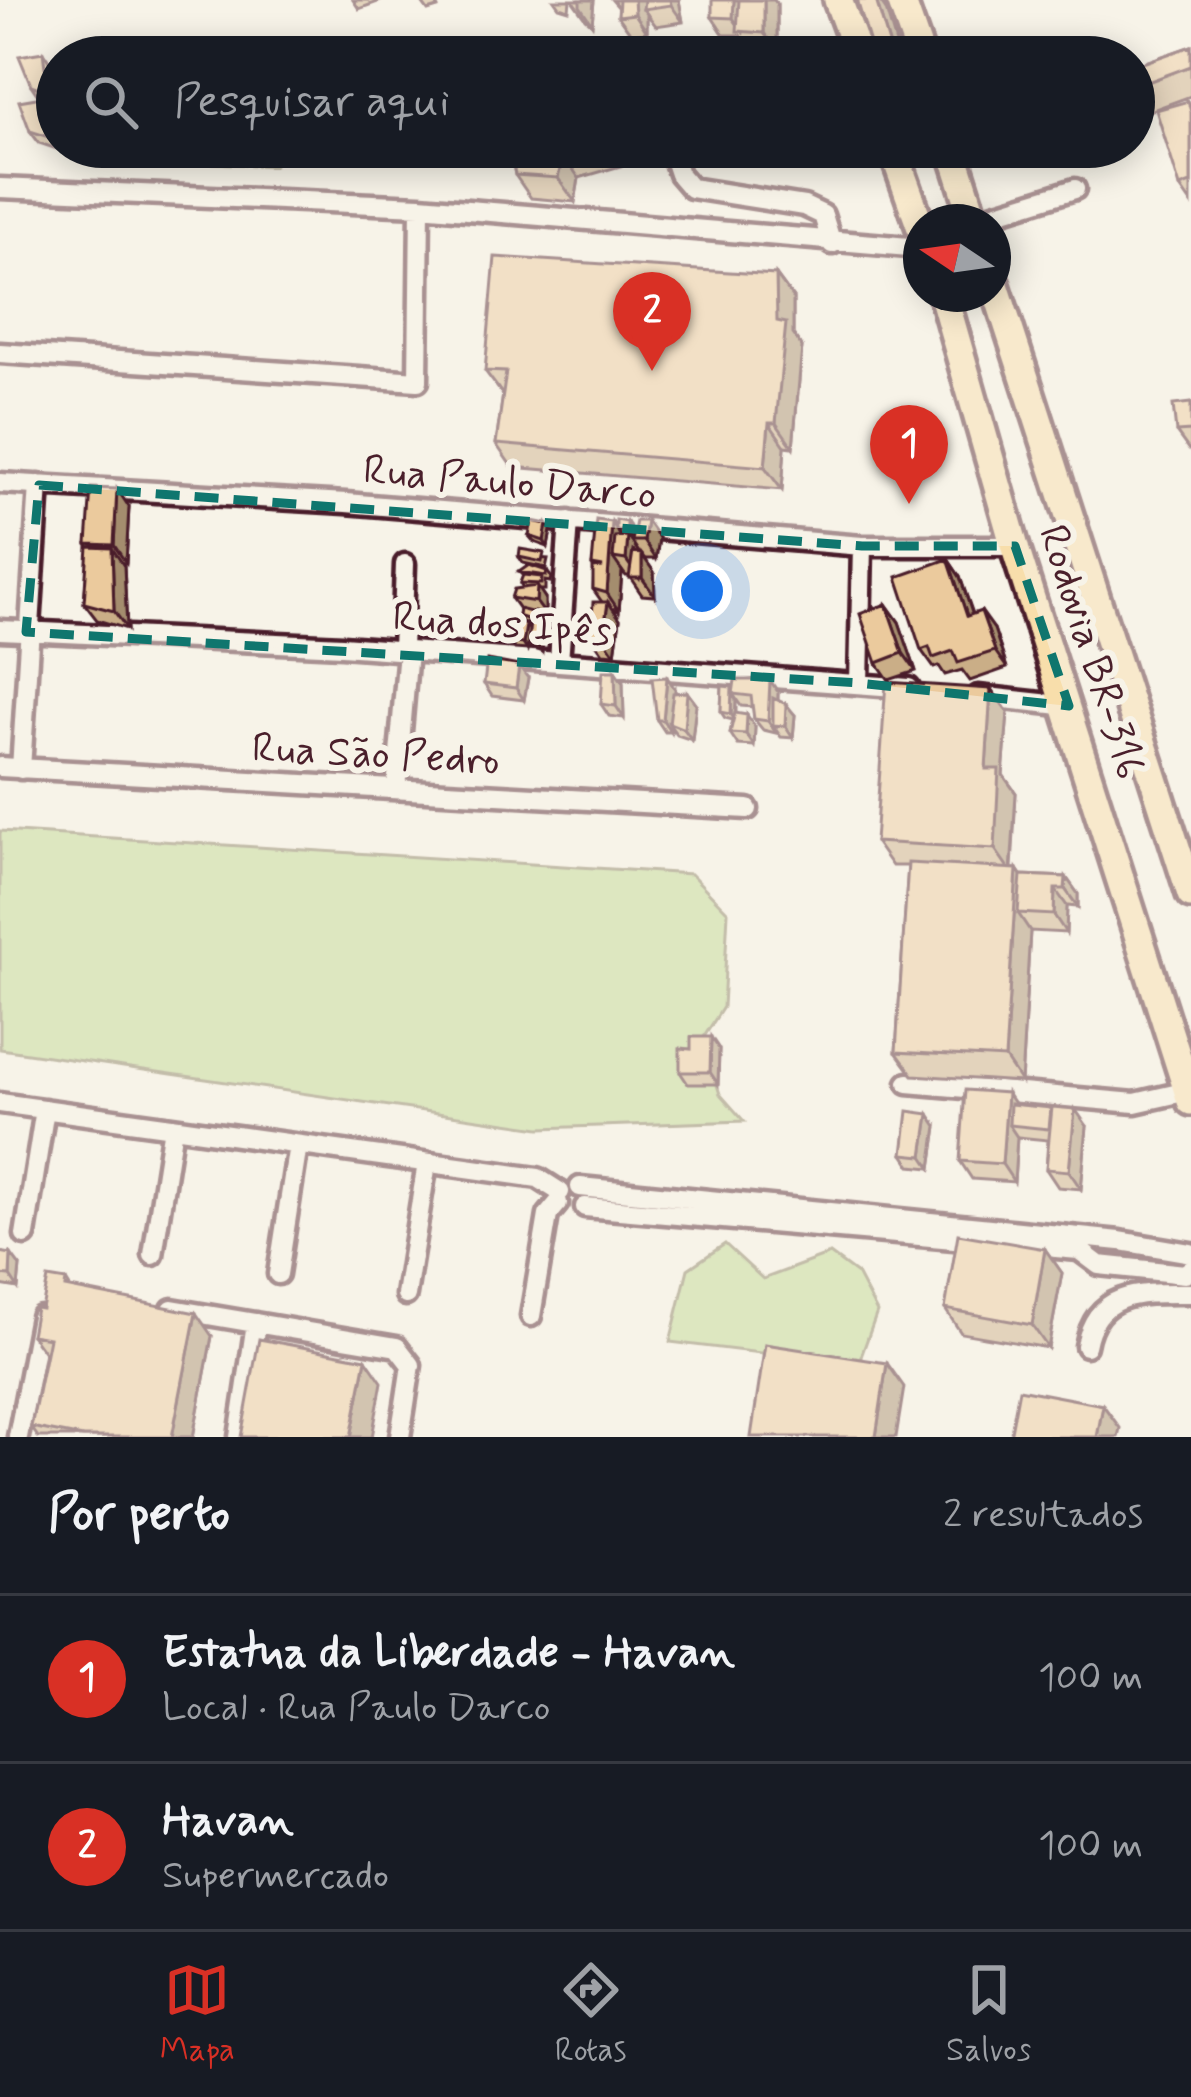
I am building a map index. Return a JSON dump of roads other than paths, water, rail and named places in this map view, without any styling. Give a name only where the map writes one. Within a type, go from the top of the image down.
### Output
[{"type":"highway","points":[[838,0],[851,36]]},
{"type":"highway","points":[[902,0],[913,36]]},
{"type":"highway","points":[[900,168],[912,204]]},
{"type":"highway","points":[[958,168],[969,204]]},
{"type":"highway","name":"Rodovia BR-316","points":[[948,312],[1015,546],[1190,1096]]},
{"type":"highway","name":"Rodovia BR-316","points":[[1004,312],[1191,895]]},
{"type":"street","points":[[677,168],[692,188],[804,206],[823,215],[832,244]]},
{"type":"street","points":[[0,188],[420,206],[903,247]]},
{"type":"street","points":[[1011,209],[1075,189]]},
{"type":"street","points":[[0,353],[418,381],[420,206]]},
{"type":"street","name":"Rua Paulo Darco","points":[[0,483],[862,546],[1015,546]]},
{"type":"street","points":[[21,769],[26,632],[39,485]]},
{"type":"street","points":[[560,662],[568,521]]},
{"type":"street","points":[[859,683],[862,546]]},
{"type":"street","points":[[396,789],[405,564]]},
{"type":"street","name":"Rua dos Ipês","points":[[0,630],[405,651],[929,691]]},
{"type":"street","points":[[952,693],[1069,706]]},
{"type":"street","name":"Rua São Pedro","points":[[0,767],[748,809]]},
{"type":"street","points":[[908,1083],[1135,1103],[1190,1096]]},
{"type":"street","points":[[0,1102],[538,1178],[566,1194],[1079,1244],[1099,1265],[1184,1274],[1191,1269]]},
{"type":"street","points":[[26,1234],[45,1109]]},
{"type":"street","points":[[153,1255],[173,1127]]},
{"type":"street","points":[[278,1274],[298,1144]]},
{"type":"street","points":[[406,1294],[427,1162]]},
{"type":"street","points":[[566,1194],[570,1214],[585,1207],[1156,1246],[1191,1253]]},
{"type":"street","points":[[531,1316],[548,1215],[566,1194]]},
{"type":"street","points":[[1152,1271],[1156,1246]]},
{"type":"street","points":[[1087,1346],[1091,1322],[1106,1305],[1130,1293],[1191,1293]]},
{"type":"street","points":[[18,1437],[36,1331],[52,1301]]},
{"type":"street","points":[[142,1305],[390,1343],[405,1352],[411,1365],[400,1437]]},
{"type":"street","points":[[239,1437],[256,1322]]},
{"type":"place","name":"Havan","points":[[652,371]]},
{"type":"place","name":"Estatua da Liberdade - Havan","points":[[909,504]]}]
